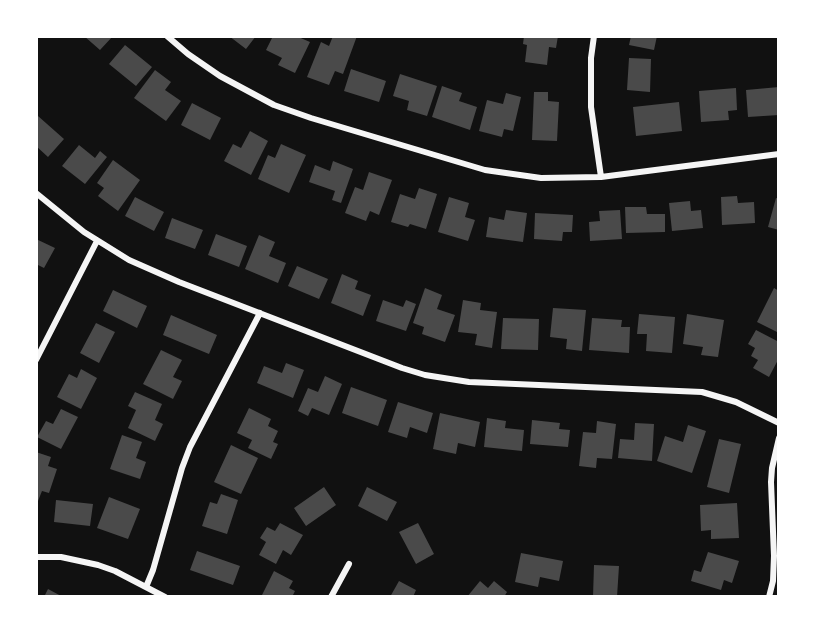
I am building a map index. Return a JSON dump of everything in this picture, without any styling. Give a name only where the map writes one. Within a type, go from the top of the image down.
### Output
[{"type":"street","points":[[167,36],[176,39],[205,66],[238,87],[274,105],[485,170],[541,178],[601,177],[779,154]]},
{"type":"street","points":[[594,36],[591,58],[591,107],[601,177]]},
{"type":"street","points":[[36,193],[97,241],[147,269],[382,362],[425,375],[494,384],[702,392],[736,402],[779,423]]},
{"type":"street","points":[[36,360],[97,241]]},
{"type":"street","points":[[146,587],[190,447],[260,313]]},
{"type":"street","points":[[769,597],[773,581],[774,556],[771,482],[779,438]]},
{"type":"street","points":[[36,557],[60,557],[98,565],[115,571],[165,597]]},
{"type":"street","points":[[331,597],[349,564]]},
{"type":"building","points":[[84,36],[113,36],[100,50]]},
{"type":"building","points":[[229,36],[256,36],[246,49]]},
{"type":"building","points":[[273,36],[296,36],[310,42],[295,73],[278,65],[282,58],[266,50]]},
{"type":"building","points":[[333,36],[357,36],[343,74],[335,71],[329,85],[307,77],[321,42],[329,46]]},
{"type":"building","points":[[524,36],[558,36],[556,48],[549,47],[547,65],[525,62],[527,45],[523,44]]},
{"type":"building","points":[[631,36],[657,36],[654,50],[629,45]]},
{"type":"building","points":[[125,45],[152,67],[136,86],[109,64]]},
{"type":"building","points":[[629,58],[651,59],[650,92],[627,90]]},
{"type":"building","points":[[351,69],[386,81],[379,102],[344,91]]},
{"type":"building","points":[[155,70],[171,82],[165,90],[181,101],[166,121],[134,98]]},
{"type":"building","points":[[400,74],[437,86],[427,116],[407,110],[409,101],[393,96]]},
{"type":"building","points":[[442,86],[462,93],[459,101],[477,107],[470,130],[432,117]]},
{"type":"building","points":[[779,87],[779,115],[748,117],[746,90]]},
{"type":"building","points":[[736,88],[737,110],[728,111],[729,120],[701,122],[699,91]]},
{"type":"building","points":[[534,92],[548,92],[548,101],[559,102],[557,141],[532,140]]},
{"type":"building","points":[[506,93],[521,97],[513,131],[504,129],[502,137],[479,131],[487,100],[503,104]]},
{"type":"building","points":[[679,102],[682,131],[636,136],[633,107]]},
{"type":"building","points":[[192,103],[221,118],[210,140],[181,125]]},
{"type":"building","points":[[38,116],[64,139],[48,157],[36,146]]},
{"type":"building","points":[[250,131],[268,141],[251,175],[224,161],[233,144],[241,148]]},
{"type":"building","points":[[281,144],[306,155],[289,193],[258,179],[268,155],[275,158]]},
{"type":"building","points":[[79,145],[95,158],[100,151],[107,157],[85,184],[62,166]]},
{"type":"building","points":[[113,160],[140,180],[118,211],[98,196],[104,188],[97,183]]},
{"type":"building","points":[[333,161],[353,169],[341,203],[332,200],[335,191],[309,182],[315,165],[330,171]]},
{"type":"building","points":[[369,172],[392,180],[379,215],[370,211],[366,221],[345,213],[355,187],[363,190]]},
{"type":"building","points":[[419,188],[437,194],[426,229],[391,222],[400,194],[415,199]]},
{"type":"building","points":[[737,196],[738,203],[754,202],[755,223],[722,225],[721,197]]},
{"type":"building","points":[[135,197],[164,212],[154,231],[125,216]]},
{"type":"building","points":[[449,197],[469,203],[465,217],[475,220],[468,241],[438,232]]},
{"type":"building","points":[[776,198],[779,199],[779,230],[768,227]]},
{"type":"building","points":[[690,201],[691,211],[701,210],[703,228],[672,231],[669,203]]},
{"type":"building","points":[[625,207],[646,207],[647,214],[665,214],[665,232],[626,233]]},
{"type":"building","points":[[506,210],[527,213],[523,242],[486,237],[489,217],[504,220]]},
{"type":"building","points":[[620,210],[622,239],[590,241],[589,222],[600,221],[599,211]]},
{"type":"building","points":[[535,213],[573,215],[572,232],[563,232],[562,241],[534,239]]},
{"type":"building","points":[[172,218],[203,230],[195,249],[165,238]]},
{"type":"building","points":[[216,234],[247,246],[239,267],[208,255]]},
{"type":"building","points":[[259,235],[275,242],[269,256],[286,263],[278,283],[245,269]]},
{"type":"building","points":[[36,239],[55,248],[44,268],[36,264]]},
{"type":"building","points":[[297,266],[328,279],[319,299],[288,286]]},
{"type":"building","points":[[342,274],[358,281],[355,289],[371,295],[363,316],[331,303]]},
{"type":"building","points":[[425,288],[442,295],[437,309],[455,315],[445,342],[422,334],[424,327],[413,323]]},
{"type":"building","points":[[774,288],[779,291],[779,333],[757,322]]},
{"type":"building","points":[[113,290],[147,306],[137,328],[103,311]]},
{"type":"building","points":[[383,300],[403,307],[406,300],[416,304],[406,331],[376,321]]},
{"type":"building","points":[[463,300],[481,303],[480,310],[497,312],[492,348],[475,345],[477,334],[458,332]]},
{"type":"building","points":[[553,308],[586,310],[582,351],[566,349],[567,339],[550,337]]},
{"type":"building","points":[[639,314],[675,317],[672,353],[646,351],[647,334],[637,334]]},
{"type":"building","points":[[687,314],[724,320],[718,357],[701,355],[703,347],[683,344]]},
{"type":"building","points":[[171,315],[217,335],[209,354],[163,335]]},
{"type":"building","points":[[503,318],[539,319],[538,350],[501,349]]},
{"type":"building","points":[[592,318],[622,320],[621,327],[630,327],[629,353],[589,350]]},
{"type":"building","points":[[96,323],[115,332],[99,363],[80,353]]},
{"type":"building","points":[[756,330],[779,342],[779,358],[769,377],[753,368],[758,360],[751,356],[755,348],[748,344]]},
{"type":"building","points":[[161,350],[182,360],[173,377],[182,381],[173,399],[143,384]]},
{"type":"building","points":[[286,363],[304,370],[293,398],[257,383],[264,366],[282,373]]},
{"type":"building","points":[[81,369],[97,378],[81,409],[57,397],[69,374],[77,378]]},
{"type":"building","points":[[325,376],[342,384],[329,415],[312,408],[308,416],[298,411],[308,388],[318,392]]},
{"type":"building","points":[[351,387],[387,400],[378,426],[342,413]]},
{"type":"building","points":[[135,392],[162,404],[155,420],[163,424],[155,441],[128,428],[136,410],[128,406]]},
{"type":"building","points":[[398,402],[433,413],[427,433],[410,427],[407,438],[388,432]]},
{"type":"building","points":[[249,408],[271,419],[268,426],[278,431],[273,442],[278,444],[271,459],[248,448],[252,440],[237,433]]},
{"type":"building","points":[[61,409],[78,417],[61,449],[37,437],[46,421],[53,424]]},
{"type":"building","points":[[440,413],[480,422],[475,447],[458,443],[456,454],[433,449]]},
{"type":"building","points":[[487,418],[506,421],[505,428],[524,430],[522,451],[484,447]]},
{"type":"building","points":[[532,420],[560,423],[559,429],[570,430],[568,447],[530,444]]},
{"type":"building","points":[[597,421],[616,424],[612,459],[597,458],[596,468],[579,466],[583,432],[596,433]]},
{"type":"building","points":[[635,423],[654,424],[652,461],[618,458],[620,439],[634,440]]},
{"type":"building","points":[[688,425],[706,431],[692,473],[657,461],[665,436],[683,442]]},
{"type":"building","points":[[122,435],[142,442],[136,458],[146,462],[140,479],[110,469]]},
{"type":"building","points":[[719,439],[741,444],[729,493],[707,487]]},
{"type":"building","points":[[231,445],[258,458],[241,494],[214,482]]},
{"type":"building","points":[[36,452],[51,457],[48,466],[57,469],[49,493],[42,491],[38,501],[36,500]]},
{"type":"building","points":[[324,487],[336,505],[306,526],[294,508]]},
{"type":"building","points":[[367,487],[397,502],[387,521],[358,506]]},
{"type":"building","points":[[221,494],[238,500],[227,534],[202,526],[210,502],[217,504]]},
{"type":"building","points":[[109,497],[140,509],[128,539],[97,528]]},
{"type":"building","points":[[56,500],[93,504],[90,526],[54,522]]},
{"type":"building","points":[[737,503],[739,538],[711,539],[711,530],[701,531],[700,505]]},
{"type":"building","points":[[280,523],[303,535],[291,555],[283,550],[276,564],[259,555],[266,542],[260,538],[267,527],[275,531]]},
{"type":"building","points":[[418,523],[434,554],[416,564],[399,532]]},
{"type":"building","points":[[197,551],[240,566],[233,585],[190,570]]},
{"type":"building","points":[[708,552],[739,561],[732,583],[724,580],[721,590],[691,581],[694,570],[701,572]]},
{"type":"building","points":[[521,553],[563,561],[559,581],[540,577],[538,587],[515,582]]},
{"type":"building","points":[[594,565],[619,566],[617,597],[593,597]]},
{"type":"building","points":[[274,571],[293,581],[289,588],[295,591],[292,597],[261,597]]},
{"type":"building","points":[[399,581],[416,590],[413,597],[390,597]]},
{"type":"building","points":[[480,581],[488,588],[494,581],[507,592],[504,597],[467,597]]},
{"type":"building","points":[[48,589],[63,597],[44,597]]}]
